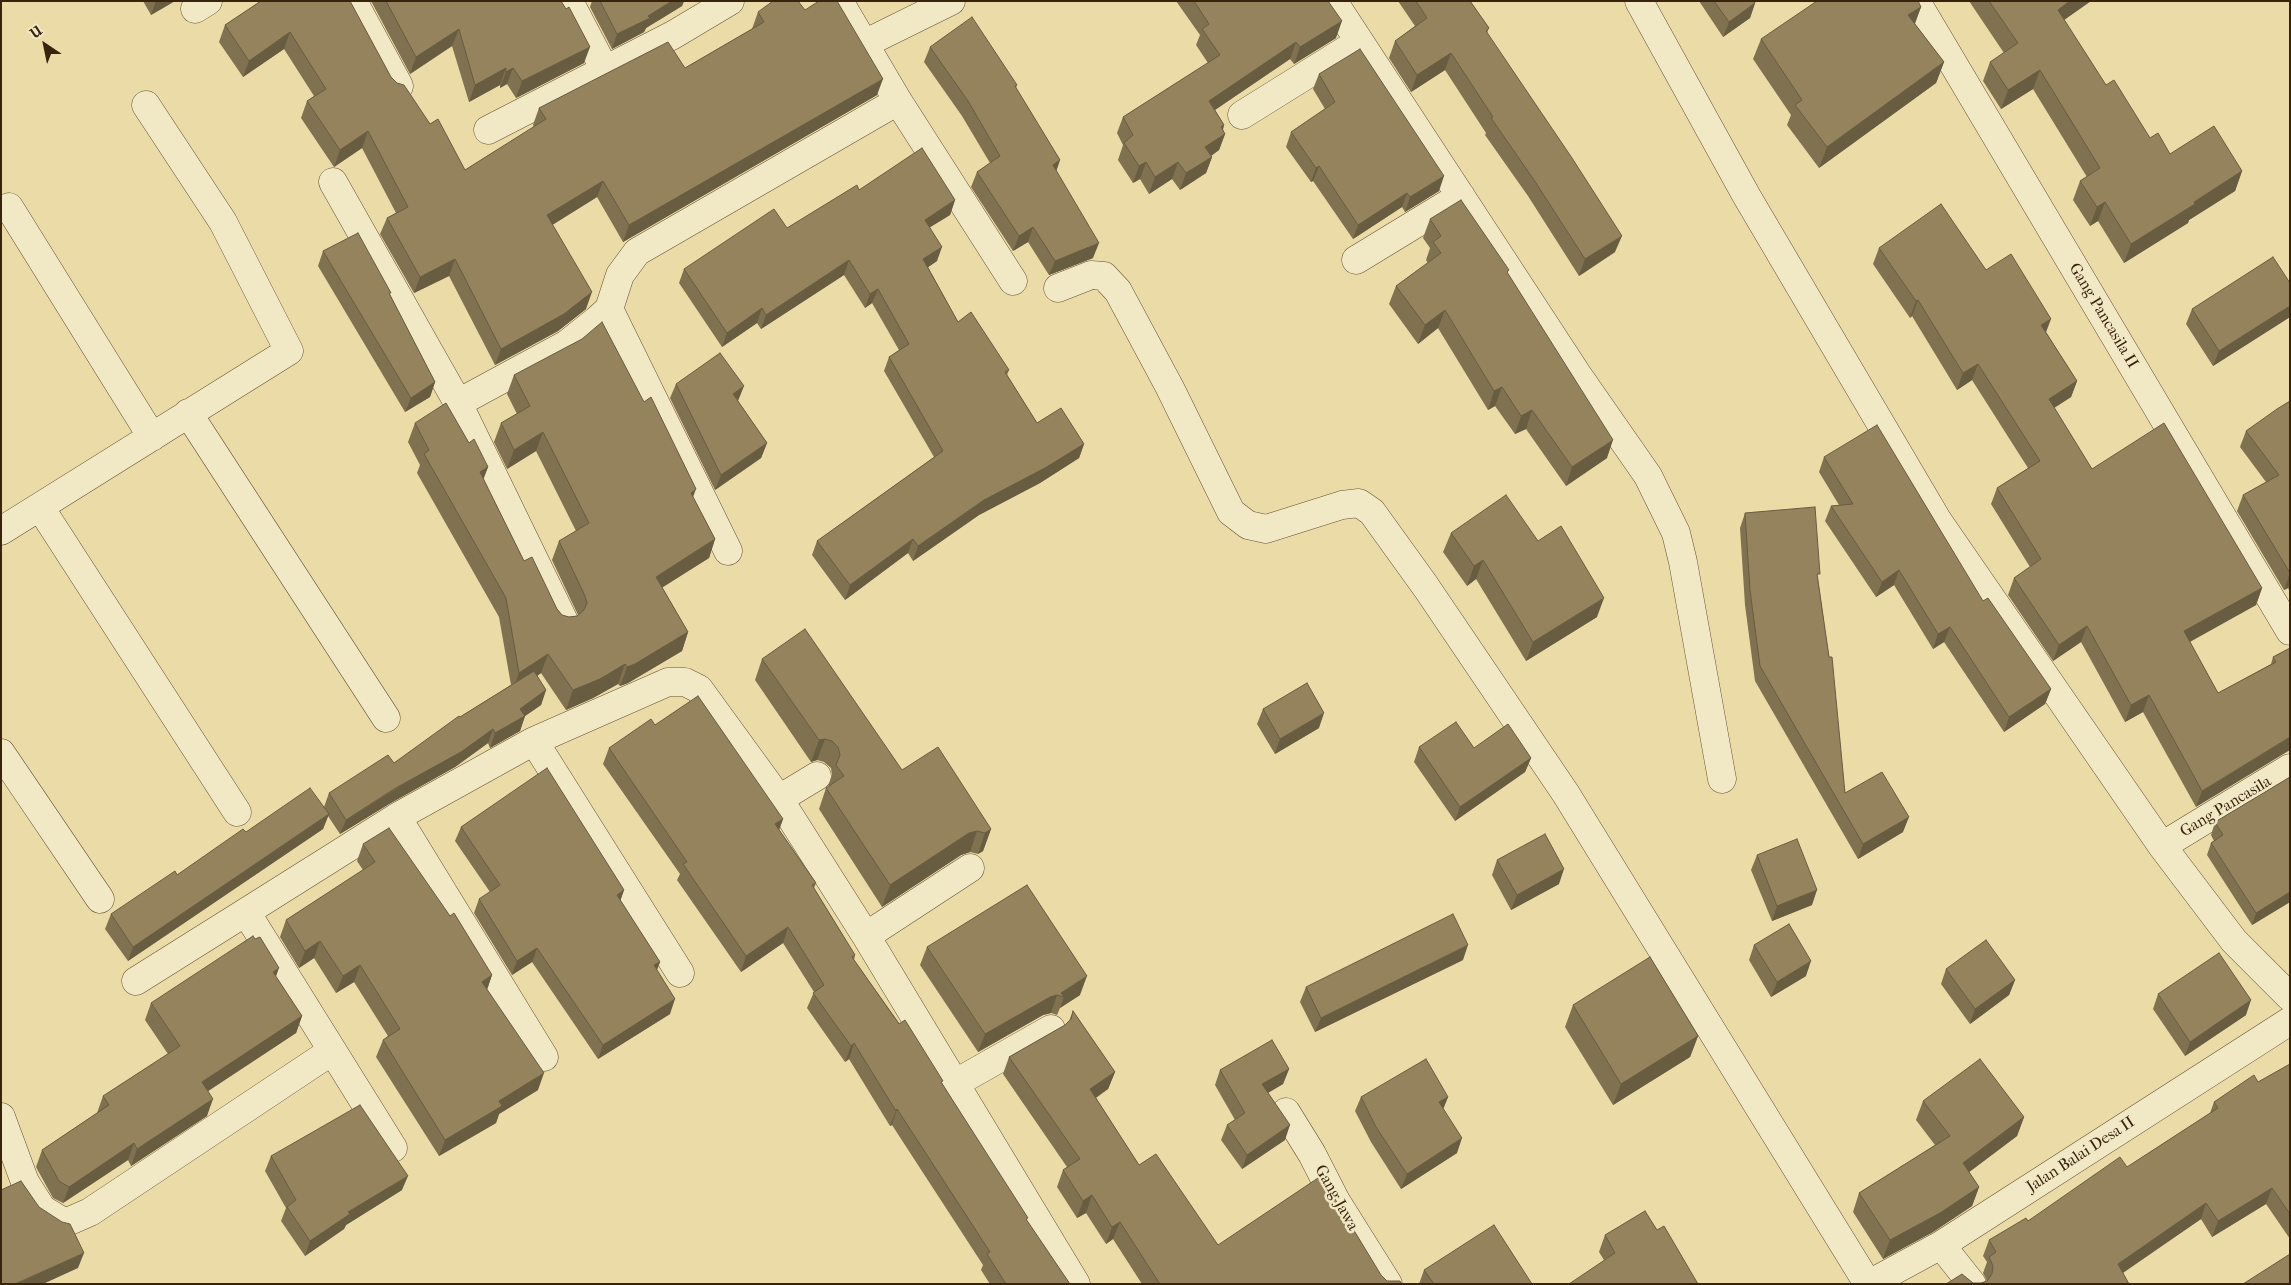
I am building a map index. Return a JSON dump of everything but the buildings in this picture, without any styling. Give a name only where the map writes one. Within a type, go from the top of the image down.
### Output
[{"type":"street","points":[[354,1],[398,86]]},
{"type":"street","points":[[569,1],[606,70]]},
{"type":"street","points":[[488,130],[674,35],[730,1]]},
{"type":"street","points":[[839,1],[898,101],[1013,280]]},
{"type":"street","points":[[864,44],[951,1]]},
{"type":"street","points":[[1333,1],[1577,374],[1648,476],[1676,534],[1683,562],[1722,779]]},
{"type":"street","points":[[1638,1],[1746,195],[1938,521],[2162,846],[2234,941],[2290,996]]},
{"type":"street","name":"Gang Pancasila II","points":[[1916,1],[2290,631]]},
{"type":"street","points":[[1242,115],[1359,42]]},
{"type":"street","points":[[458,403],[567,344],[609,309],[620,275],[637,252],[898,101]]},
{"type":"street","points":[[3,527],[40,507],[289,351],[223,222],[146,104]]},
{"type":"street","points":[[332,182],[458,403],[564,621]]},
{"type":"street","points":[[1356,260],[1461,196]]},
{"type":"street","points":[[9,207],[152,437]]},
{"type":"street","points":[[1058,288],[1091,275],[1104,276],[1118,291],[1170,388],[1231,512],[1248,525],[1266,529],[1342,505],[1359,503],[1372,512],[1426,587],[1566,794],[1868,1284]]},
{"type":"street","points":[[609,309],[728,551]]},
{"type":"street","points":[[188,413],[386,718]]},
{"type":"street","points":[[40,507],[237,812]]},
{"type":"street","points":[[136,981],[397,816],[534,741],[668,682],[685,682],[699,689],[779,799],[866,936],[1076,1284]]},
{"type":"street","points":[[534,741],[680,973]]},
{"type":"street","points":[[1,753],[100,899]]},
{"type":"street","name":"Gang Pancasila","points":[[2162,846],[2290,768]]},
{"type":"street","points":[[779,799],[817,776]]},
{"type":"street","points":[[397,816],[544,1057]]},
{"type":"street","points":[[866,936],[970,868]]},
{"type":"street","points":[[246,912],[393,1148]]},
{"type":"street","name":"Jalan Balai Desa II","points":[[1868,1284],[1941,1245],[2290,1020]]},
{"type":"street","points":[[954,1084],[1051,1029]]},
{"type":"street","points":[[1,1116],[25,1182],[42,1209],[65,1223],[90,1212],[332,1051]]},
{"type":"street","name":"Gang Jawa","points":[[1286,1112],[1312,1154],[1336,1201],[1388,1284]]},
{"type":"street","points":[[1941,1245],[1972,1284]]}]
